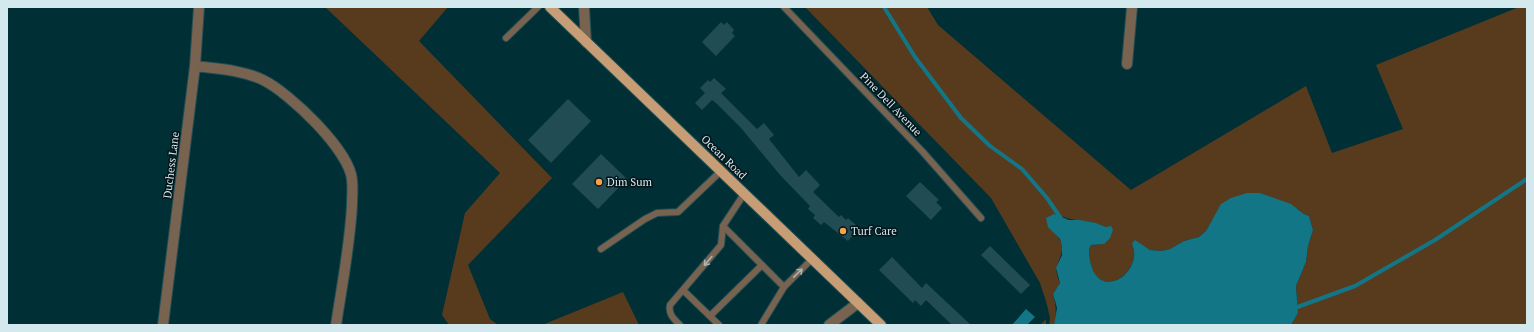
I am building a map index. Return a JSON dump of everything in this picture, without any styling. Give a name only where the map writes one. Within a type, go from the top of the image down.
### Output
[{"type":"main road","name":"Ocean Road","points":[[550,7],[881,325]]},
{"type":"street","name":"Duchess Lane","points":[[163,325],[195,66],[199,7]]},
{"type":"street","points":[[584,7],[586,42]]},
{"type":"street","points":[[1127,64],[1132,7]]},
{"type":"street","points":[[195,66],[243,73],[264,81],[294,101],[326,133],[344,159],[352,179],[351,232],[336,325]]},
{"type":"street","points":[[829,325],[858,303]]},
{"type":"lane","points":[[506,38],[538,7]]},
{"type":"lane","name":"Pine Dell Avenue","points":[[784,7],[922,151],[981,218]]},
{"type":"lane","points":[[601,249],[645,219],[658,213],[678,212],[721,171]]},
{"type":"lane","points":[[680,325],[671,316],[669,309],[674,299],[721,245],[723,226],[744,194]]},
{"type":"lane","points":[[723,226],[784,287]]},
{"type":"lane","points":[[761,325],[784,287],[812,259]]},
{"type":"lane","points":[[710,316],[762,265]]},
{"type":"lane","points":[[683,290],[719,325]]},
{"type":"shaded area","points":[[325,7],[448,7],[419,41],[552,178],[468,265],[490,319],[498,325],[449,325],[442,315],[465,213],[500,173]]},
{"type":"shaded area","points":[[805,7],[927,7],[938,25],[1131,190],[1306,86],[1332,153],[1403,129],[1376,65],[1519,7],[1527,7],[1527,325],[1291,325],[1298,313],[1296,286],[1306,262],[1308,246],[1313,230],[1309,216],[1298,209],[1260,193],[1212,220],[1206,231],[1199,237],[1184,241],[1170,249],[1162,251],[1150,250],[1140,244],[1132,243],[1134,258],[1130,267],[1125,274],[1111,282],[1104,281],[1098,277],[1093,270],[1089,249],[1091,245],[1103,244],[1109,238],[1113,230],[1095,223],[1069,219],[1061,216],[1055,234],[1062,246],[1056,270],[1060,283],[1053,294],[1056,310],[1054,325],[1049,325],[1050,318],[1040,283],[991,198]]},
{"type":"shaded area","points":[[623,292],[639,325],[542,325]]},
{"type":"shaded area","points":[[1046,319],[1046,324],[1049,325],[1040,325]]},
{"type":"water","points":[[1247,193],[1260,193],[1291,204],[1309,216],[1313,230],[1308,246],[1306,262],[1296,286],[1298,313],[1291,325],[1054,325],[1057,308],[1053,294],[1060,283],[1056,268],[1062,255],[1062,246],[1060,239],[1048,227],[1046,218],[1054,214],[1069,220],[1080,220],[1096,223],[1106,227],[1111,226],[1113,230],[1110,238],[1104,244],[1091,245],[1089,252],[1093,271],[1098,278],[1112,282],[1119,279],[1131,267],[1134,258],[1132,243],[1135,240],[1150,250],[1162,251],[1170,249],[1184,241],[1199,237],[1206,231],[1221,204],[1231,198]]},
{"type":"water","points":[[1026,309],[1035,317],[1027,325],[1012,325]]},
{"type":"building","points":[[721,22],[724,25],[727,22],[734,30],[732,33],[735,36],[716,56],[702,42]]},
{"type":"building","points":[[714,78],[726,89],[721,93],[757,129],[764,123],[774,135],[769,139],[799,177],[806,170],[820,185],[813,192],[839,217],[841,215],[846,220],[848,218],[856,225],[854,228],[857,231],[848,241],[824,222],[821,225],[813,218],[815,215],[808,209],[810,206],[780,175],[741,128],[717,104],[712,100],[702,110],[695,103],[705,93],[700,88],[708,80],[710,82]]},
{"type":"building","points":[[568,99],[591,121],[551,163],[528,140]]},
{"type":"building","name":"Dim Sum","points":[[601,154],[627,179],[598,209],[572,184]]},
{"type":"building","points":[[920,182],[939,200],[936,202],[942,208],[931,220],[906,196]]},
{"type":"building","points":[[990,246],[1030,285],[1021,294],[981,255]]},
{"type":"building","points":[[892,257],[922,288],[926,283],[971,325],[952,325],[926,300],[921,306],[915,300],[913,303],[879,270]]},
{"type":"waterway","points":[[884,7],[915,57],[961,118],[990,146],[1022,169],[1047,198],[1062,220]]},
{"type":"waterway","points":[[1292,309],[1355,286],[1435,240],[1527,179]]},
{"type":"place","name":"Dim Sum","points":[[599,182]]},
{"type":"place","name":"Turf Care","points":[[843,231]]}]
